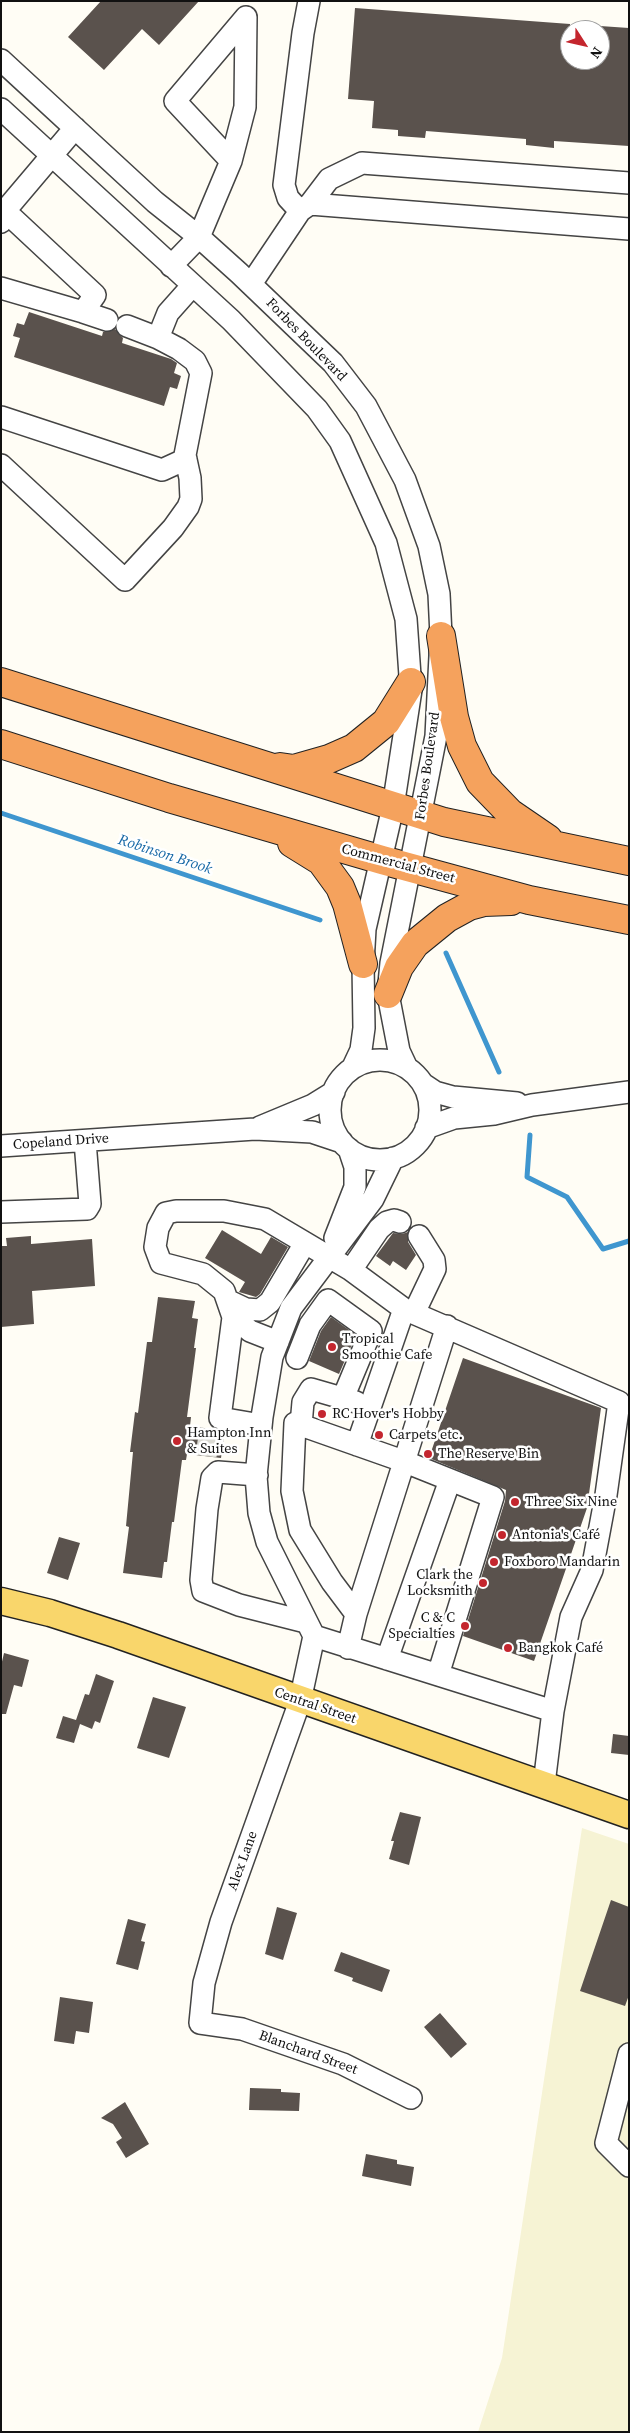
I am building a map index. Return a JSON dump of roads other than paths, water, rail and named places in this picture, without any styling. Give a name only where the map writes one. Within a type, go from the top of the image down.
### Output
[{"type":"highway","points":[[441,636],[454,717],[462,746],[480,782],[510,813],[560,846]]},
{"type":"highway","points":[[1,682],[422,816],[629,861]]},
{"type":"highway","points":[[253,763],[294,769],[328,759],[354,748],[386,722],[410,682]]},
{"type":"highway","name":"Commercial Street","points":[[1,744],[169,798],[410,868],[529,900],[629,920]]},
{"type":"highway","points":[[273,829],[321,861],[332,875],[347,904],[363,964]]},
{"type":"highway","points":[[388,994],[399,967],[415,944],[448,918],[469,906],[484,902],[529,900]]},
{"type":"main road","name":"Central Street","points":[[1,1601],[50,1613],[118,1636],[629,1815]]},
{"type":"street","points":[[309,1],[302,33],[284,185],[288,198],[305,207],[629,229]]},
{"type":"street","points":[[171,266],[199,237],[231,161],[245,107],[246,17],[176,100],[231,161]]},
{"type":"street","name":"Forbes Boulevard","points":[[1,60],[155,202],[199,237],[333,363],[366,406],[405,480],[429,546],[439,594],[441,636],[436,736],[422,816],[391,963],[388,994],[399,1051],[407,1068]]},
{"type":"street","name":"Forbes Boulevard","points":[[1,109],[231,320],[317,409],[340,440],[389,552],[406,619],[410,682],[409,714],[393,807],[365,930],[363,964],[364,1028],[361,1050],[354,1068]]},
{"type":"street","points":[[75,128],[50,155],[4,217],[95,295],[83,312]]},
{"type":"street","points":[[250,284],[305,207],[330,179],[362,163],[629,183]]},
{"type":"street","points":[[158,338],[168,313],[192,286]]},
{"type":"street","points":[[1,288],[83,312],[158,338],[179,349],[195,361],[201,373],[188,433],[186,459],[192,490],[188,507],[173,528],[125,580],[1,465]]},
{"type":"street","points":[[1,417],[162,470],[186,459]]},
{"type":"street","points":[[327,1257],[355,1187],[355,1166],[346,1145],[336,1133],[331,1118],[334,1092],[338,1082],[354,1068],[369,1062],[386,1060],[407,1068],[423,1084],[435,1092],[453,1097],[532,1105]]},
{"type":"street","points":[[255,1130],[312,1132],[346,1145],[370,1159],[393,1158],[413,1147],[426,1128],[430,1106],[423,1084]]},
{"type":"street","points":[[255,1130],[313,1105],[334,1092]]},
{"type":"street","points":[[426,1128],[454,1118],[494,1114],[532,1105],[629,1092]]},
{"type":"street","name":"Copeland Drive","points":[[1,1146],[255,1130]]},
{"type":"street","points":[[1,1212],[87,1209],[90,1204],[85,1141]]},
{"type":"street","points":[[310,1629],[267,1542],[259,1513],[257,1474],[262,1421],[272,1357],[291,1308],[327,1257],[357,1222],[373,1199],[393,1158]]},
{"type":"street","points":[[351,1270],[379,1229],[387,1222],[397,1221],[391,1210],[373,1199]]},
{"type":"street","points":[[278,1342],[250,1331],[231,1309],[224,1291],[203,1274],[161,1263],[155,1247],[158,1228],[166,1213],[176,1210],[224,1212],[265,1219],[351,1270],[409,1311],[619,1402],[606,1495],[592,1570],[571,1617],[553,1711],[544,1784]]},
{"type":"street","points":[[357,1445],[409,1311],[435,1269],[434,1260],[419,1236]]},
{"type":"street","points":[[231,1309],[260,1310],[270,1302],[305,1244]]},
{"type":"street","points":[[297,1358],[310,1325],[328,1300],[371,1331],[343,1398]]},
{"type":"street","points":[[231,1309],[215,1423],[262,1421],[298,1424],[403,1461],[493,1497],[438,1675]]},
{"type":"street","points":[[348,1648],[356,1614],[403,1461],[447,1326]]},
{"type":"street","points":[[356,1614],[332,1582],[300,1530],[292,1491],[298,1424],[303,1402],[311,1389],[370,1408]]},
{"type":"street","points":[[257,1474],[218,1472],[211,1466],[212,1478],[207,1509],[201,1580],[203,1591],[310,1629],[348,1648],[553,1711]]},
{"type":"street","points":[[387,1659],[450,1480]]},
{"type":"street","name":"Alex Lane","points":[[200,2024],[204,1983],[221,1922],[300,1701],[310,1629]]},
{"type":"street","name":"Blanchard Street","points":[[200,2024],[242,2029],[334,2061],[411,2098]]},
{"type":"street","points":[[629,2054],[606,2143],[629,2166]]},
{"type":"waterway","name":"Robinson Brook","points":[[1,813],[320,920]]},
{"type":"waterway","name":"Robinson Brook","points":[[446,953],[499,1072]]},
{"type":"waterway","name":"Robinson Brook","points":[[530,1135],[527,1177],[567,1197],[603,1249],[629,1241]]},
{"type":"tunnel","points":[[206,1456],[210,1428]]},
{"type":"place","name":"Tropical Smoothie Cafe","points":[[332,1347]]},
{"type":"place","name":"RC Hover's Hobby","points":[[322,1414]]},
{"type":"place","name":"Carpets etc.","points":[[379,1435]]},
{"type":"place","name":"Hampton Inn & Suites","points":[[177,1441]]},
{"type":"place","name":"The Reserve Bin","points":[[428,1454]]},
{"type":"place","name":"Three Six Nine","points":[[515,1502]]},
{"type":"place","name":"Antonia's Café","points":[[502,1535]]},
{"type":"place","name":"Foxboro Mandarin","points":[[494,1562]]},
{"type":"place","name":"Clark the Locksmith","points":[[483,1583]]},
{"type":"place","name":"C & C Specialties","points":[[465,1626]]},
{"type":"place","name":"Bangkok Café","points":[[508,1648]]}]
